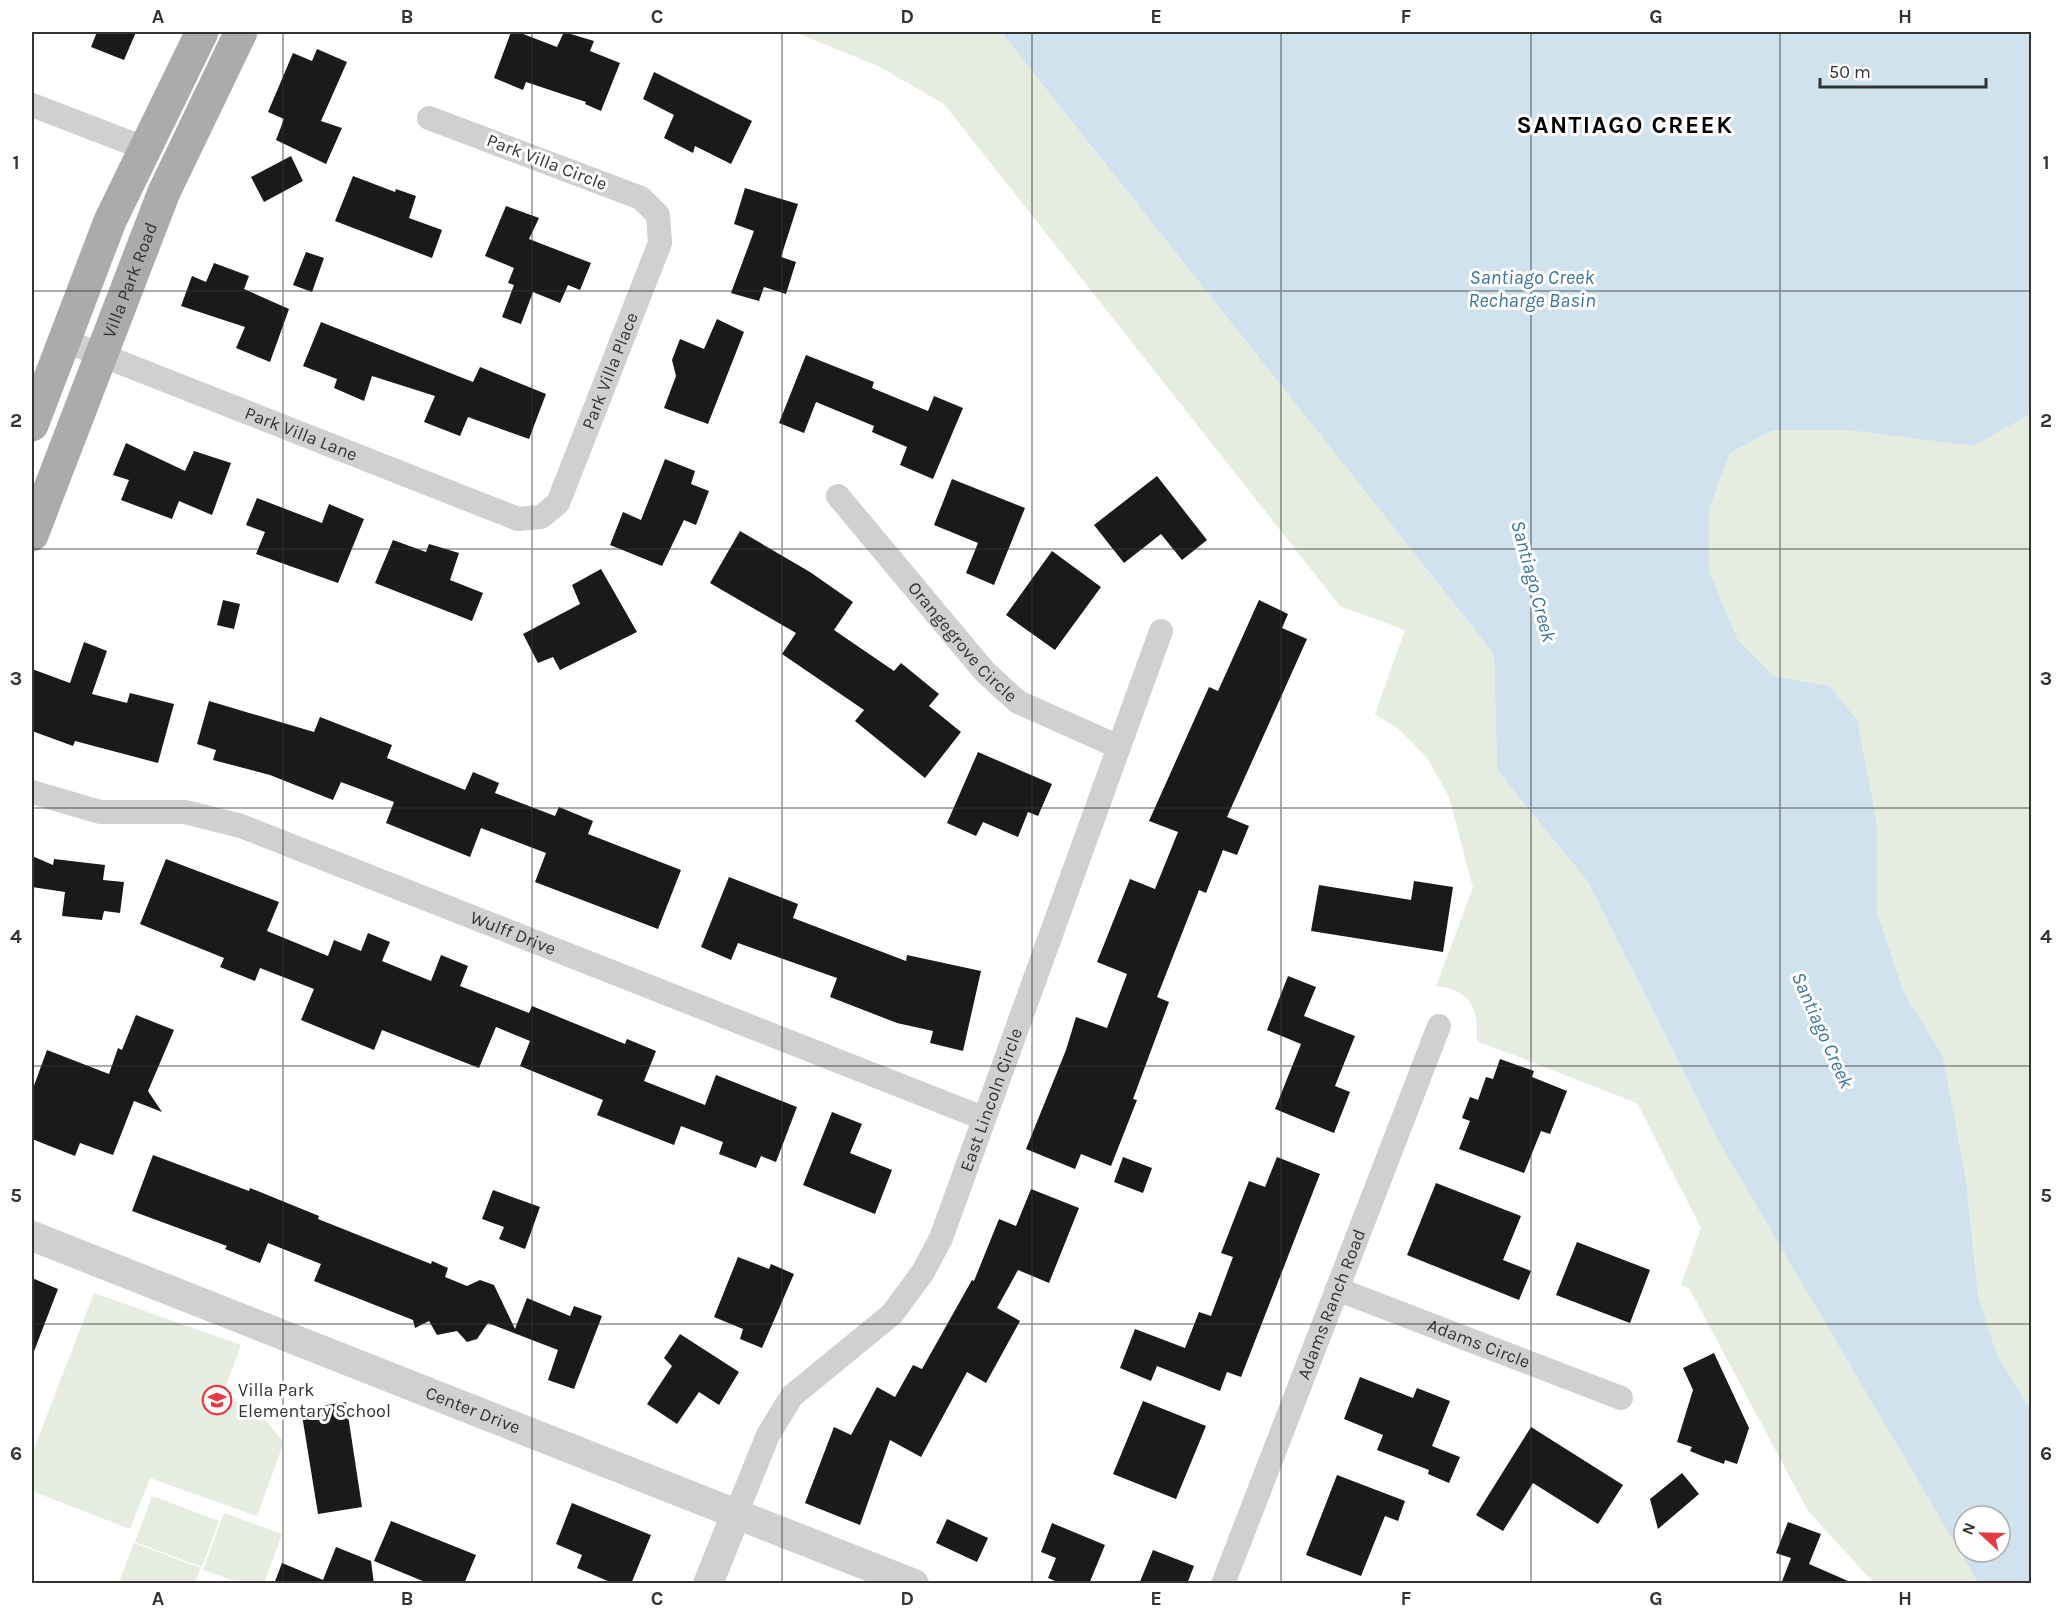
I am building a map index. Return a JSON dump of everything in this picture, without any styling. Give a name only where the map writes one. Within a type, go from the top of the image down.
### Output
[{"type":"main road","points":[[32,424],[110,221],[202,32]]},
{"type":"main road","name":"Villa Park Road","points":[[32,535],[99,354],[164,192],[241,32]]},
{"type":"street","points":[[32,105],[144,148]]},
{"type":"street","name":"Park Villa Circle","points":[[429,118],[641,198],[658,215]]},
{"type":"street","name":"Park Villa Place","points":[[541,518],[558,503],[660,243],[658,215]]},
{"type":"street","name":"Park Villa Lane","points":[[63,340],[518,519],[541,518]]},
{"type":"street","name":"Orangegrove Circle","points":[[838,496],[985,672],[1001,687],[1018,702],[1119,747]]},
{"type":"street","name":"East Lincoln Circle","points":[[736,1514],[768,1435],[792,1396],[892,1314],[923,1272],[941,1238],[1161,631]]},
{"type":"street","name":"Wulff Drive","points":[[32,792],[100,812],[185,812],[241,826],[983,1118]]},
{"type":"street","name":"Adams Ranch Road","points":[[1223,1584],[1439,1026]]},
{"type":"street","name":"Center Drive","points":[[32,1236],[914,1584]]},
{"type":"street","name":"Adams Circle","points":[[1337,1289],[1621,1398]]},
{"type":"street","points":[[708,1584],[736,1514]]},
{"type":"shaded area","points":[[794,32],[1001,32],[1494,654],[1497,770],[1588,882],[1716,1137],[1952,1539],[1952,1564],[1967,1564],[1978,1583],[1874,1583],[1808,1511],[1689,1288],[1681,1285],[1701,1228],[1637,1103],[1477,1041],[1474,1010],[1465,996],[1448,988],[1436,986],[1473,888],[1449,797],[1427,758],[1400,730],[1375,714],[1405,630],[1340,606],[944,104],[878,66]]},
{"type":"shaded area","points":[[2031,414],[2031,1410],[1998,1357],[1978,1295],[1966,1179],[1943,1056],[1904,993],[1877,912],[1877,824],[1829,686],[1774,676],[1738,640],[1709,571],[1709,510],[1730,453],[1773,430],[1846,430],[1973,446]]},
{"type":"shaded area","points":[[94,1293],[241,1345],[222,1396],[256,1409],[284,1442],[257,1516],[150,1478],[130,1529],[32,1491],[32,1454]]},
{"type":"shaded area","points":[[152,1496],[219,1521],[202,1567],[135,1542]]},
{"type":"shaded area","points":[[224,1513],[282,1534],[264,1583],[241,1583],[203,1570]]},
{"type":"shaded area","points":[[134,1543],[201,1568],[195,1583],[119,1583]]},
{"type":"water","name":"Santiago Creek Recharge Basin","points":[[1001,32],[2031,32],[2031,414],[1973,446],[1846,430],[1773,430],[1730,453],[1709,510],[1709,571],[1738,640],[1774,676],[1829,686],[1857,720],[1877,824],[1877,912],[1904,993],[1943,1056],[1966,1179],[1978,1295],[1998,1357],[2031,1410],[2031,1583],[1978,1583],[1967,1564],[2012,1564],[2012,1504],[1952,1504],[1952,1539],[1716,1137],[1588,882],[1497,770],[1494,654]]},
{"type":"building","points":[[97,32],[136,32],[124,60],[91,47]]},
{"type":"building","points":[[511,32],[518,32],[557,47],[564,32],[594,41],[590,51],[620,63],[601,111],[585,104],[586,102],[526,82],[523,90],[494,78]]},
{"type":"building","points":[[317,49],[347,62],[321,121],[342,128],[326,164],[276,140],[284,119],[268,112],[293,53],[312,61]]},
{"type":"building","points":[[654,72],[752,121],[731,164],[695,146],[693,153],[664,138],[674,115],[643,99]]},
{"type":"building","points":[[291,156],[303,181],[264,202],[251,177]]},
{"type":"building","points":[[353,176],[395,192],[396,189],[416,196],[409,218],[442,230],[432,258],[335,221]]},
{"type":"building","points":[[745,188],[798,204],[781,257],[796,262],[786,294],[764,287],[759,301],[731,293],[754,231],[734,224]]},
{"type":"building","points":[[506,206],[539,218],[529,239],[591,263],[580,290],[568,285],[560,303],[533,292],[521,324],[502,317],[514,285],[508,283],[514,268],[485,256]]},
{"type":"building","points":[[306,252],[324,258],[312,292],[293,285]]},
{"type":"building","points":[[214,263],[249,276],[244,289],[289,309],[270,362],[236,348],[245,327],[181,306],[192,276],[206,282]]},
{"type":"building","points":[[717,319],[744,332],[708,424],[664,408],[676,376],[672,360],[680,339],[704,349]]},
{"type":"building","points":[[321,322],[473,382],[480,367],[546,394],[529,439],[468,417],[460,436],[424,422],[435,396],[372,376],[364,401],[334,388],[337,379],[303,366]]},
{"type":"building","points":[[806,355],[874,382],[872,388],[928,411],[934,396],[963,408],[933,479],[900,465],[907,447],[872,432],[874,426],[816,402],[804,433],[779,423]]},
{"type":"building","points":[[126,443],[185,471],[194,451],[231,463],[212,515],[179,501],[172,519],[121,500],[129,480],[113,475]]},
{"type":"building","points":[[665,459],[695,471],[691,484],[709,491],[696,525],[684,520],[662,566],[610,545],[623,512],[641,520]]},
{"type":"building","points":[[1157,476],[1207,540],[1182,560],[1161,534],[1124,563],[1094,525]]},
{"type":"building","points":[[952,479],[1025,508],[994,585],[966,573],[978,543],[934,525]]},
{"type":"building","points":[[257,498],[322,523],[329,504],[364,519],[338,583],[256,554],[265,532],[246,525]]},
{"type":"building","points":[[740,531],[810,572],[853,602],[834,630],[894,671],[901,663],[939,694],[929,706],[961,732],[925,778],[855,721],[864,710],[782,654],[796,633],[710,583]]},
{"type":"building","points":[[393,540],[426,552],[429,544],[459,553],[450,580],[483,593],[472,621],[375,583]]},
{"type":"building","points":[[1052,551],[1101,587],[1055,650],[1006,615]]},
{"type":"building","points":[[601,569],[637,632],[560,670],[553,657],[538,663],[523,634],[580,604],[572,585]]},
{"type":"building","points":[[223,600],[240,604],[234,629],[217,625]]},
{"type":"building","points":[[1259,600],[1288,614],[1282,628],[1307,639],[1227,817],[1249,826],[1237,855],[1223,850],[1206,893],[1199,890],[1157,997],[1169,1002],[1133,1099],[1137,1100],[1111,1166],[1081,1154],[1075,1169],[1026,1149],[1066,1050],[1076,1017],[1107,1028],[1127,974],[1097,962],[1130,879],[1155,889],[1178,832],[1149,821],[1209,687],[1218,691]]},
{"type":"building","points":[[84,642],[107,651],[92,694],[127,703],[130,693],[174,704],[158,763],[75,741],[73,746],[32,731],[32,669],[70,683]]},
{"type":"building","points":[[209,701],[314,732],[320,717],[392,745],[387,758],[465,790],[473,772],[499,783],[495,793],[555,816],[559,807],[593,821],[588,834],[681,870],[658,929],[535,882],[546,853],[481,828],[470,857],[386,823],[394,802],[341,782],[333,800],[270,775],[213,760],[216,750],[197,744]]},
{"type":"building","points":[[978,752],[1052,784],[1038,816],[1028,812],[1018,837],[983,822],[976,836],[947,823]]},
{"type":"building","points":[[32,856],[53,865],[54,859],[105,865],[103,880],[124,882],[120,913],[104,911],[102,920],[62,916],[65,892],[32,887]]},
{"type":"building","points":[[166,859],[279,902],[267,931],[328,956],[334,940],[361,951],[368,933],[390,942],[382,961],[431,981],[441,955],[468,966],[460,986],[529,1013],[532,1006],[625,1044],[627,1039],[656,1051],[644,1081],[705,1105],[716,1075],[797,1107],[776,1162],[761,1156],[756,1168],[719,1154],[723,1142],[681,1126],[674,1145],[597,1115],[603,1100],[520,1066],[530,1041],[496,1027],[479,1068],[382,1030],[374,1050],[301,1020],[314,989],[260,968],[255,981],[220,967],[224,958],[140,924]]},
{"type":"building","points":[[729,877],[798,904],[793,918],[906,961],[907,955],[981,971],[963,1051],[930,1043],[933,1031],[897,1023],[830,997],[837,978],[738,943],[731,960],[701,947]]},
{"type":"building","points":[[1414,881],[1453,887],[1443,952],[1311,931],[1319,885],[1411,900]]},
{"type":"building","points":[[1288,976],[1316,987],[1304,1016],[1355,1036],[1335,1086],[1350,1092],[1334,1133],[1275,1109],[1301,1044],[1267,1030]]},
{"type":"building","points":[[136,1015],[174,1030],[148,1091],[162,1112],[134,1101],[113,1155],[80,1143],[75,1156],[32,1139],[32,1091],[47,1050],[109,1074],[118,1048],[122,1050]]},
{"type":"building","points":[[1500,1059],[1534,1071],[1532,1077],[1567,1091],[1550,1134],[1541,1131],[1524,1173],[1459,1149],[1470,1121],[1462,1118],[1470,1097],[1478,1100],[1486,1077],[1493,1079]]},
{"type":"building","points":[[832,1112],[862,1124],[850,1153],[892,1170],[875,1214],[803,1185]]},
{"type":"building","points":[[153,1155],[249,1191],[250,1188],[319,1216],[318,1219],[431,1264],[432,1261],[448,1268],[445,1277],[467,1286],[480,1280],[494,1285],[515,1329],[527,1298],[570,1316],[574,1306],[602,1316],[574,1389],[548,1380],[558,1350],[488,1323],[477,1339],[467,1342],[457,1331],[437,1335],[429,1321],[415,1328],[413,1320],[314,1281],[321,1264],[268,1243],[260,1263],[225,1249],[227,1246],[132,1211]]},
{"type":"building","points":[[1123,1157],[1152,1168],[1143,1193],[1114,1182]]},
{"type":"building","points":[[1277,1157],[1320,1174],[1241,1377],[1227,1372],[1220,1391],[1157,1366],[1151,1381],[1120,1368],[1135,1329],[1185,1348],[1199,1312],[1211,1316],[1233,1257],[1221,1253],[1249,1181],[1265,1187]]},
{"type":"building","points":[[1436,1183],[1521,1216],[1503,1260],[1531,1271],[1519,1300],[1407,1255]]},
{"type":"building","points":[[1031,1189],[1079,1208],[1049,1283],[1018,1270],[997,1308],[1020,1321],[986,1383],[967,1372],[921,1457],[890,1440],[860,1525],[805,1503],[834,1427],[851,1435],[877,1387],[895,1397],[913,1365],[922,1369],[972,1280],[974,1281],[999,1219],[1016,1226]]},
{"type":"building","points":[[493,1190],[540,1207],[525,1249],[499,1239],[504,1227],[482,1219]]},
{"type":"building","points":[[1577,1242],[1650,1270],[1630,1323],[1556,1295]]},
{"type":"building","points":[[738,1257],[769,1269],[771,1264],[794,1274],[762,1348],[740,1339],[743,1329],[714,1317]]},
{"type":"building","points":[[32,1278],[58,1289],[33,1354],[32,1354]]},
{"type":"building","points":[[680,1334],[739,1372],[719,1405],[699,1392],[677,1424],[647,1404],[672,1366],[664,1358]]},
{"type":"building","points":[[1714,1353],[1749,1428],[1737,1464],[1725,1460],[1724,1464],[1702,1456],[1690,1451],[1692,1447],[1677,1442],[1693,1390],[1683,1368]]},
{"type":"building","points":[[1360,1377],[1413,1398],[1417,1388],[1450,1401],[1432,1446],[1460,1457],[1449,1483],[1428,1474],[1429,1470],[1377,1450],[1383,1435],[1344,1419]]},
{"type":"building","points":[[1143,1401],[1206,1426],[1176,1499],[1113,1474]]},
{"type":"building","points":[[346,1402],[362,1507],[318,1514],[301,1409]]},
{"type":"building","points":[[1531,1427],[1623,1485],[1598,1524],[1533,1483],[1503,1531],[1476,1515]]},
{"type":"building","points":[[1682,1473],[1699,1494],[1658,1529],[1650,1499]]},
{"type":"building","points":[[1337,1475],[1405,1501],[1398,1521],[1385,1516],[1361,1576],[1306,1555]]},
{"type":"building","points":[[572,1503],[651,1535],[631,1584],[615,1584],[577,1568],[582,1555],[556,1544]]},
{"type":"building","points":[[947,1519],[988,1538],[977,1562],[936,1543]]},
{"type":"building","points":[[391,1521],[476,1555],[464,1584],[430,1584],[374,1561]]},
{"type":"building","points":[[1788,1522],[1821,1534],[1809,1564],[1855,1584],[1781,1584],[1791,1558],[1776,1553]]},
{"type":"building","points":[[1052,1523],[1105,1545],[1089,1584],[1062,1584],[1048,1578],[1056,1558],[1041,1552]]},
{"type":"building","points":[[336,1547],[371,1561],[374,1584],[274,1584],[282,1563],[323,1580]]},
{"type":"building","points":[[1153,1550],[1194,1566],[1187,1584],[1139,1584]]},
{"type":"place","name":"Villa Park Elementary School","points":[[217,1400]]},
{"type":"district","name":"SANTIAGO CREEK","points":[[1625,125]]},
{"type":"water label","name":"Santiago Creek","points":[[1534,581]]},
{"type":"water label","name":"Santiago Creek","points":[[1823,1030]]}]
